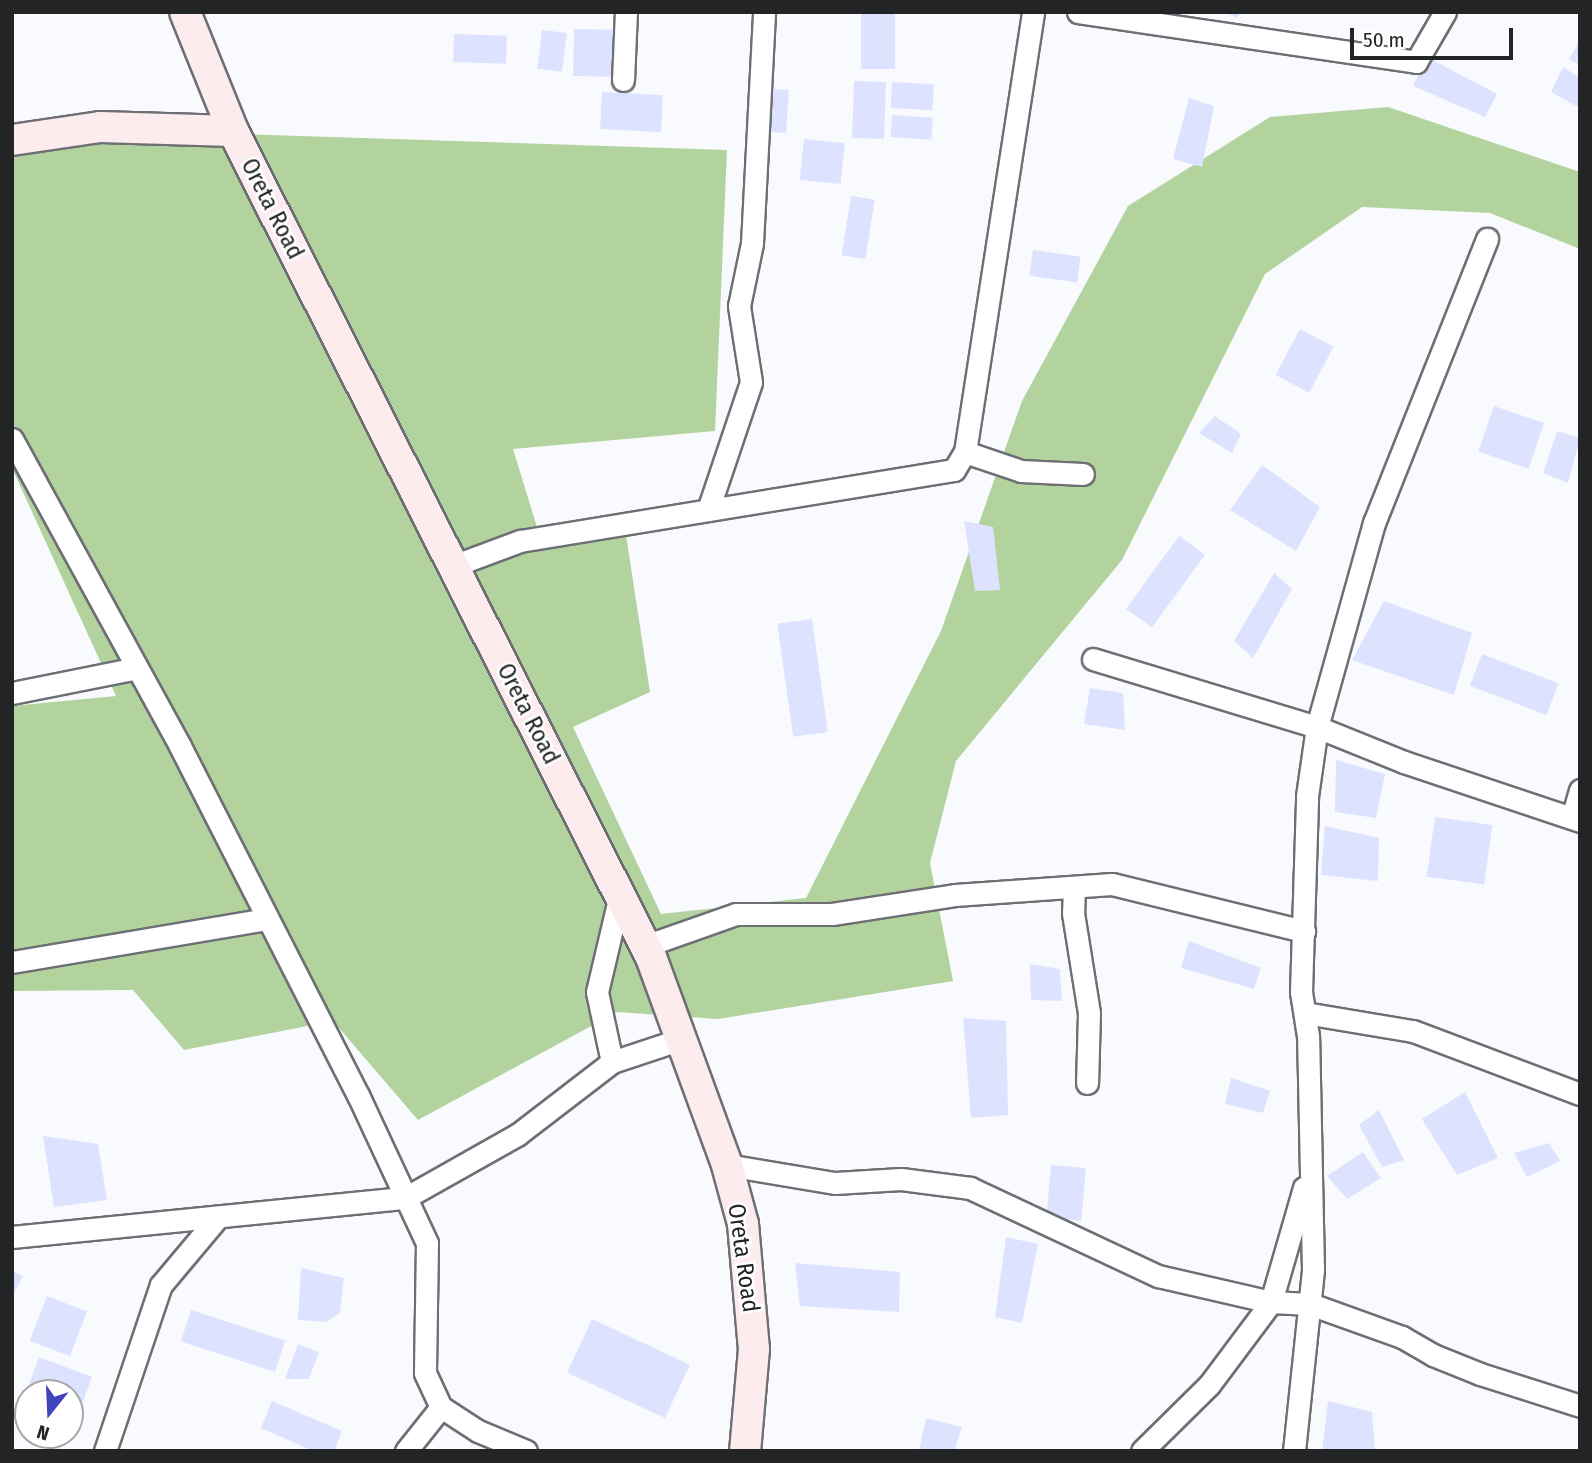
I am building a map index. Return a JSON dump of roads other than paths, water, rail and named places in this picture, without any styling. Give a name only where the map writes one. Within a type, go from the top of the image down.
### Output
[{"type":"street","name":"Oreta Road","points":[[185,12],[233,131],[645,946],[727,1165],[743,1224],[754,1349],[745,1451]]},
{"type":"street","points":[[623,80],[626,12]]},
{"type":"street","points":[[708,510],[751,382],[739,306],[752,243],[764,12]]},
{"type":"street","points":[[453,566],[520,541],[945,475],[954,470],[965,452],[1033,12]]},
{"type":"street","points":[[1078,12],[1117,14],[1416,62],[1445,12]]},
{"type":"street","points":[[12,140],[100,127],[233,131]]},
{"type":"street","points":[[1294,1451],[1310,1304],[1310,1169],[1305,1013],[1301,992],[1307,796],[1317,726],[1374,523],[1487,239]]},
{"type":"street","points":[[12,439],[137,668],[358,1095],[427,1243],[425,1373],[441,1407],[478,1431],[526,1451]]},
{"type":"street","points":[[965,452],[1021,471],[1083,474]]},
{"type":"street","points":[[1093,659],[1317,726],[1404,762],[1576,819],[1580,790]]},
{"type":"street","points":[[12,693],[137,668]]},
{"type":"street","points":[[645,946],[736,914],[832,914],[955,895],[1074,887],[1123,886],[1304,931]]},
{"type":"street","points":[[1074,887],[1073,913],[1089,1013],[1087,1083]]},
{"type":"street","points":[[612,1062],[597,992],[620,895]]},
{"type":"street","points":[[12,962],[267,919]]},
{"type":"street","points":[[1305,1013],[1413,1031],[1580,1094]]},
{"type":"street","points":[[12,1237],[405,1199],[517,1135],[612,1062],[681,1040]]},
{"type":"street","points":[[727,1165],[835,1183],[901,1179],[970,1188],[1158,1276],[1271,1302],[1310,1304],[1402,1336],[1433,1355],[1480,1374],[1580,1406]]},
{"type":"street","points":[[1142,1451],[1209,1385],[1271,1302],[1310,1169]]},
{"type":"street","points":[[104,1451],[161,1285],[218,1217]]},
{"type":"street","points":[[406,1451],[441,1407]]}]
